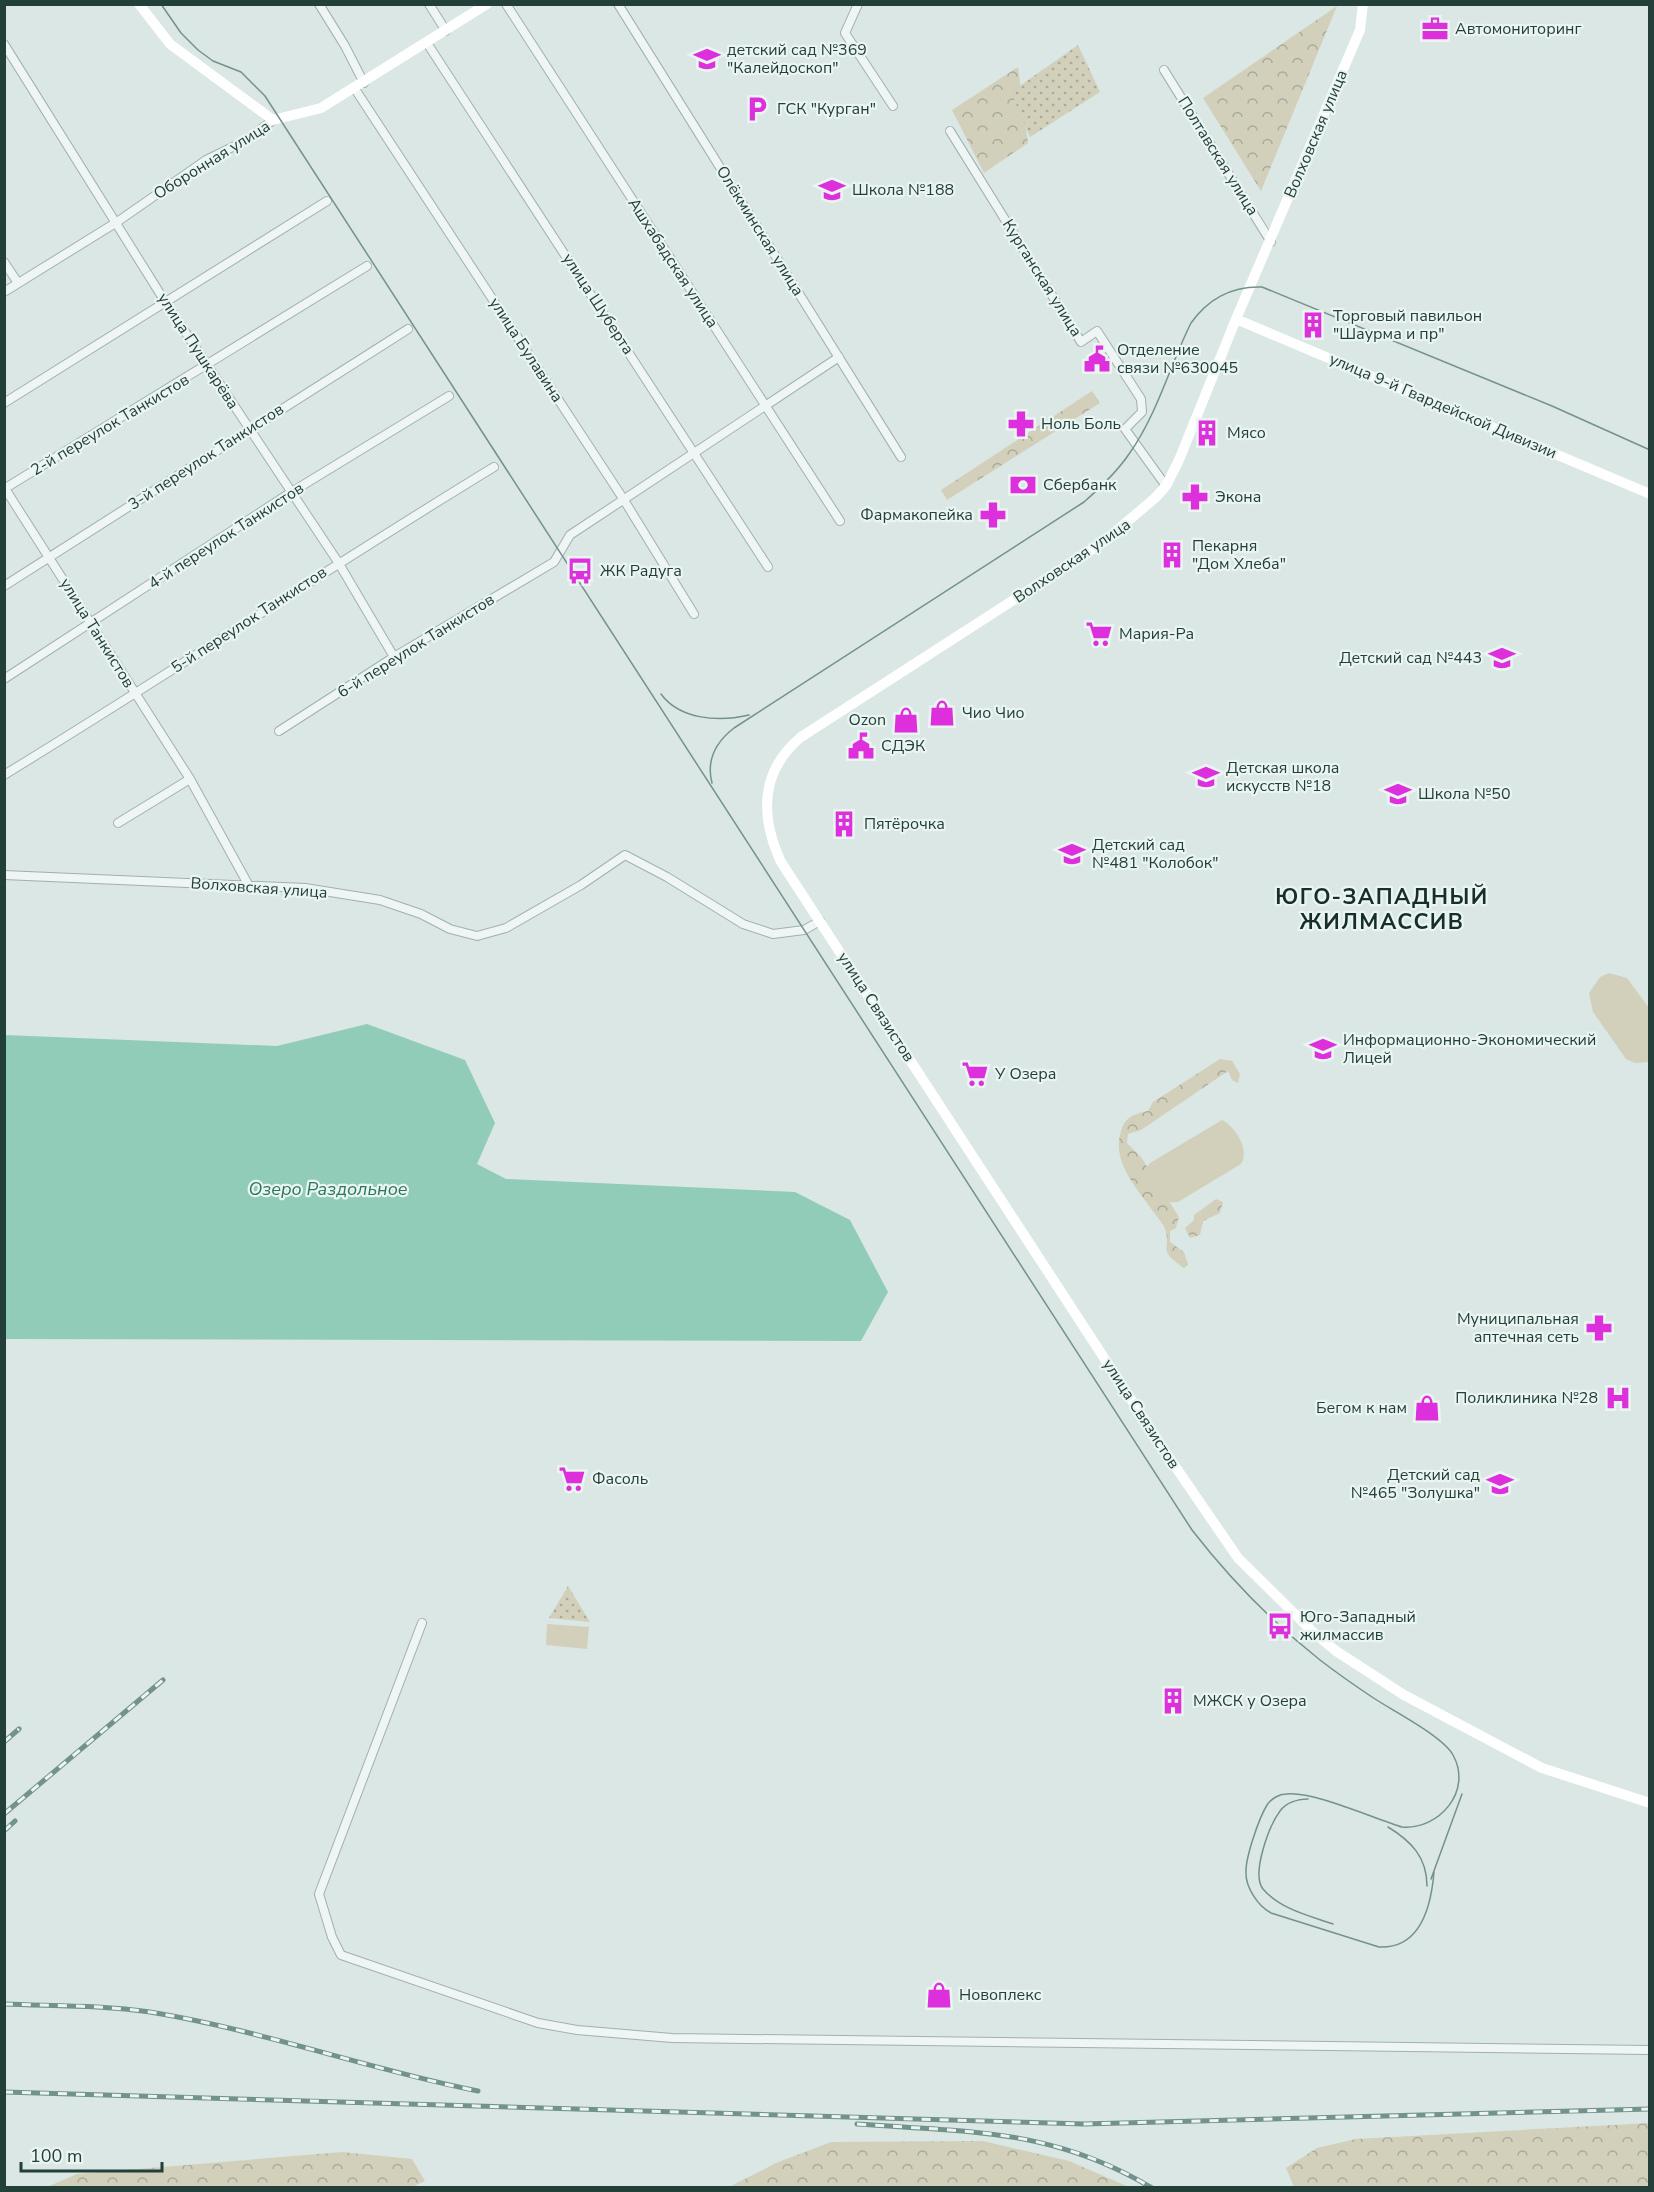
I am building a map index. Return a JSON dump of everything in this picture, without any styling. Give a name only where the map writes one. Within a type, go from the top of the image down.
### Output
[{"type":"main road","points":[[139,4],[170,44],[273,120]]},
{"type":"main road","name":"Оборонная улица","points":[[273,120],[321,108],[360,86],[487,4]]},
{"type":"main road","name":"Волховская улица","points":[[782,862],[770,837],[767,804],[771,777],[787,748],[810,730],[1102,543],[1138,515],[1166,486],[1360,30],[1363,4]]},
{"type":"main road","name":"улица 9-й Гвардейской Дивизии","points":[[1236,319],[1650,494]]},
{"type":"main road","name":"улица Связистов","points":[[782,862],[1166,1453],[1238,1558],[1314,1633],[1336,1651],[1404,1695],[1542,1768],[1650,1803]]},
{"type":"street","name":"улица Булавина","points":[[319,4],[345,46],[360,86],[694,614]]},
{"type":"street","points":[[429,4],[446,31]]},
{"type":"street","name":"Ашхабадская улица","points":[[506,4],[840,521]]},
{"type":"street","name":"Олёкминская улица","points":[[618,4],[902,457]]},
{"type":"street","points":[[858,4],[845,33],[894,106]]},
{"type":"street","name":"улица Шуберта","points":[[427,43],[768,567]]},
{"type":"street","name":"улица Пушкарёва","points":[[4,44],[164,300],[290,493],[338,562],[394,657]]},
{"type":"street","name":"Полтавская улица","points":[[1164,70],[1271,242]]},
{"type":"street","name":"Оборонная улица","points":[[4,292],[117,222],[206,160],[247,140],[273,120]]},
{"type":"street","name":"Курганская улица","points":[[950,131],[1081,342],[1097,331],[1141,399],[1142,412],[1125,429],[1166,486]]},
{"type":"street","points":[[4,403],[164,300],[327,201]]},
{"type":"street","points":[[4,262],[18,283]]},
{"type":"street","name":"2-й переулок Танкистов","points":[[5,488],[368,266]]},
{"type":"street","name":"3-й переулок Танкистов","points":[[4,586],[408,328]]},
{"type":"street","points":[[624,500],[839,357]]},
{"type":"street","name":"4-й переулок Танкистов","points":[[4,679],[290,493],[450,396]]},
{"type":"street","name":"5-й переулок Танкистов","points":[[4,775],[136,694],[338,562],[494,467]]},
{"type":"street","name":"улица Танкистов","points":[[5,488],[190,779],[249,886]]},
{"type":"street","name":"6-й переулок Танкистов","points":[[279,731],[394,657],[554,562],[570,535],[624,500]]},
{"type":"street","points":[[118,822],[190,779]]},
{"type":"street","name":"Волховская улица","points":[[4,875],[305,888],[380,900],[421,914],[450,929],[477,936],[506,928],[582,885],[625,855],[667,877],[743,924],[773,934],[804,930],[820,921]]},
{"type":"street","points":[[422,1623],[319,1894],[332,1937],[341,1955],[538,2023],[577,2030],[672,2038],[1650,2050]]},
{"type":"green space","points":[[1337,6],[1261,191],[1203,98]]},
{"type":"green space","points":[[1078,45],[1100,92],[1030,137],[1011,92]]},
{"type":"green space","points":[[1018,67],[1028,143],[984,173],[952,110]]},
{"type":"green space","points":[[1092,391],[1100,403],[947,500],[941,490]]},
{"type":"green space","points":[[1609,973],[1627,978],[1649,1008],[1649,1062],[1635,1063],[1626,1059],[1593,1012],[1589,993],[1600,977]]},
{"type":"green space","points":[[1220,1059],[1232,1061],[1240,1074],[1238,1083],[1232,1080],[1228,1071],[1141,1130],[1128,1134],[1127,1143],[1141,1157],[1179,1217],[1176,1228],[1170,1231],[1170,1242],[1184,1252],[1188,1265],[1184,1268],[1170,1257],[1167,1249],[1167,1236],[1162,1223],[1134,1185],[1123,1165],[1119,1143],[1121,1131],[1128,1119],[1148,1111],[1153,1102]]},
{"type":"green space","points":[[1222,1120],[1237,1133],[1240,1139],[1244,1152],[1241,1164],[1178,1202],[1161,1197],[1153,1186],[1146,1168],[1150,1163]]},
{"type":"green space","points":[[1216,1199],[1223,1202],[1220,1213],[1203,1221],[1200,1235],[1190,1238],[1185,1228],[1194,1220],[1194,1215]]},
{"type":"green space","points":[[568,1586],[590,1622],[549,1618]]},
{"type":"green space","points":[[547,1624],[589,1627],[587,1649],[546,1645]]},
{"type":"green space","points":[[1649,2123],[1649,2187],[1294,2187],[1286,2168],[1317,2148],[1356,2139]]},
{"type":"green space","points":[[983,2141],[1069,2161],[1129,2187],[729,2187],[776,2163],[831,2142]]},
{"type":"green space","points":[[342,2152],[412,2159],[425,2181],[410,2188],[47,2187],[77,2174]]},
{"type":"water","name":"Озеро Раздольное","points":[[367,1024],[465,1060],[495,1123],[477,1164],[506,1179],[795,1192],[850,1220],[888,1292],[861,1341],[5,1339],[5,1035],[277,1046]]},
{"type":"tram line","points":[[161,4],[181,33],[198,50],[213,61],[241,72],[265,96],[1192,1530],[1252,1599],[1302,1646],[1359,1688],[1428,1732],[1453,1755],[1458,1769],[1459,1782],[1449,1806],[1440,1815],[1416,1826],[1402,1827],[1311,1796],[1286,1794],[1273,1799],[1260,1819],[1248,1856],[1246,1877],[1253,1895],[1261,1906],[1271,1913],[1379,1947],[1393,1946],[1414,1934],[1421,1924],[1430,1899],[1434,1872]]},
{"type":"tram line","points":[[712,783],[710,767],[714,752],[722,739],[734,728],[1084,502],[1097,491],[1129,454],[1148,423],[1191,323],[1205,307],[1231,292],[1262,287],[1552,406],[1650,450]]},
{"type":"tram line","points":[[661,694],[679,709],[701,717],[725,718],[749,715]]},
{"type":"tram line","points":[[1431,1879],[1462,1794]]},
{"type":"tram line","points":[[1308,1799],[1296,1801],[1282,1808],[1276,1818],[1263,1850],[1260,1862],[1260,1882],[1263,1889],[1278,1902],[1333,1924]]},
{"type":"tram line","points":[[1388,1827],[1404,1838],[1421,1858],[1427,1886]]},
{"type":"railway","points":[[4,1814],[163,1680]]},
{"type":"railway","points":[[4,1742],[19,1729]]},
{"type":"railway","points":[[4,1831],[15,1821]]},
{"type":"railway","points":[[4,2004],[95,2007],[150,2012],[232,2029],[478,2091]]},
{"type":"railway","points":[[4,2092],[1084,2124],[1650,2109]]},
{"type":"railway","points":[[857,2124],[973,2132],[1044,2143],[1115,2168],[1152,2188]]},
{"type":"place","name":"Автомониторинг","points":[[1435,29]]},
{"type":"place","name":"детский сад №369 \"Калейдоскоп\"","points":[[707,59]]},
{"type":"place","name":"ГСК \"Курган\"","points":[[757,109]]},
{"type":"place","name":"Школа №188","points":[[832,190]]},
{"type":"place","name":"Торговый павильон \"Шаурма и пр\"","points":[[1313,325]]},
{"type":"place","name":"Отделение связи №630045","points":[[1097,359]]},
{"type":"place","name":"Ноль Боль","points":[[1021,424]]},
{"type":"place","name":"Мясо","points":[[1207,433]]},
{"type":"place","name":"Сбербанк","points":[[1023,485]]},
{"type":"place","name":"Экона","points":[[1195,497]]},
{"type":"place","name":"Фармакопейка","points":[[993,515]]},
{"type":"place","name":"Пекарня \"Дом Хлеба\"","points":[[1172,555]]},
{"type":"place","name":"ЖК Радуга","points":[[580,571]]},
{"type":"place","name":"Мария-Ра","points":[[1099,634]]},
{"type":"place","name":"Детский сад №443","points":[[1502,658]]},
{"type":"place","name":"Чио Чио","points":[[942,713]]},
{"type":"place","name":"Ozon","points":[[906,720]]},
{"type":"place","name":"СДЭК","points":[[861,746]]},
{"type":"place","name":"Детская школа искусств №18","points":[[1206,777]]},
{"type":"place","name":"Школа №50","points":[[1398,794]]},
{"type":"place","name":"Пятёрочка","points":[[844,824]]},
{"type":"place","name":"Детский сад №481 \"Колобок\"","points":[[1072,854]]},
{"type":"place","name":"Информационно-Экономический Лицей","points":[[1323,1049]]},
{"type":"place","name":"У Озера","points":[[975,1074]]},
{"type":"place","name":"Муниципальная аптечная сеть","points":[[1599,1328]]},
{"type":"place","name":"Поликлиника №28","points":[[1618,1398]]},
{"type":"place","name":"Бегом к нам","points":[[1427,1408]]},
{"type":"place","name":"Фасоль","points":[[572,1479]]},
{"type":"place","name":"Детский сад №465 \"Золушка\"","points":[[1500,1484]]},
{"type":"place","name":"Юго-Западный жилмассив","points":[[1280,1626]]},
{"type":"place","name":"МЖСК у Озера","points":[[1173,1701]]},
{"type":"place","name":"Новоплекс","points":[[939,1995]]},
{"type":"district","name":"ЮГО-ЗАПАДНЫЙ ЖИЛМАССИВ","points":[[1382,910]]}]
